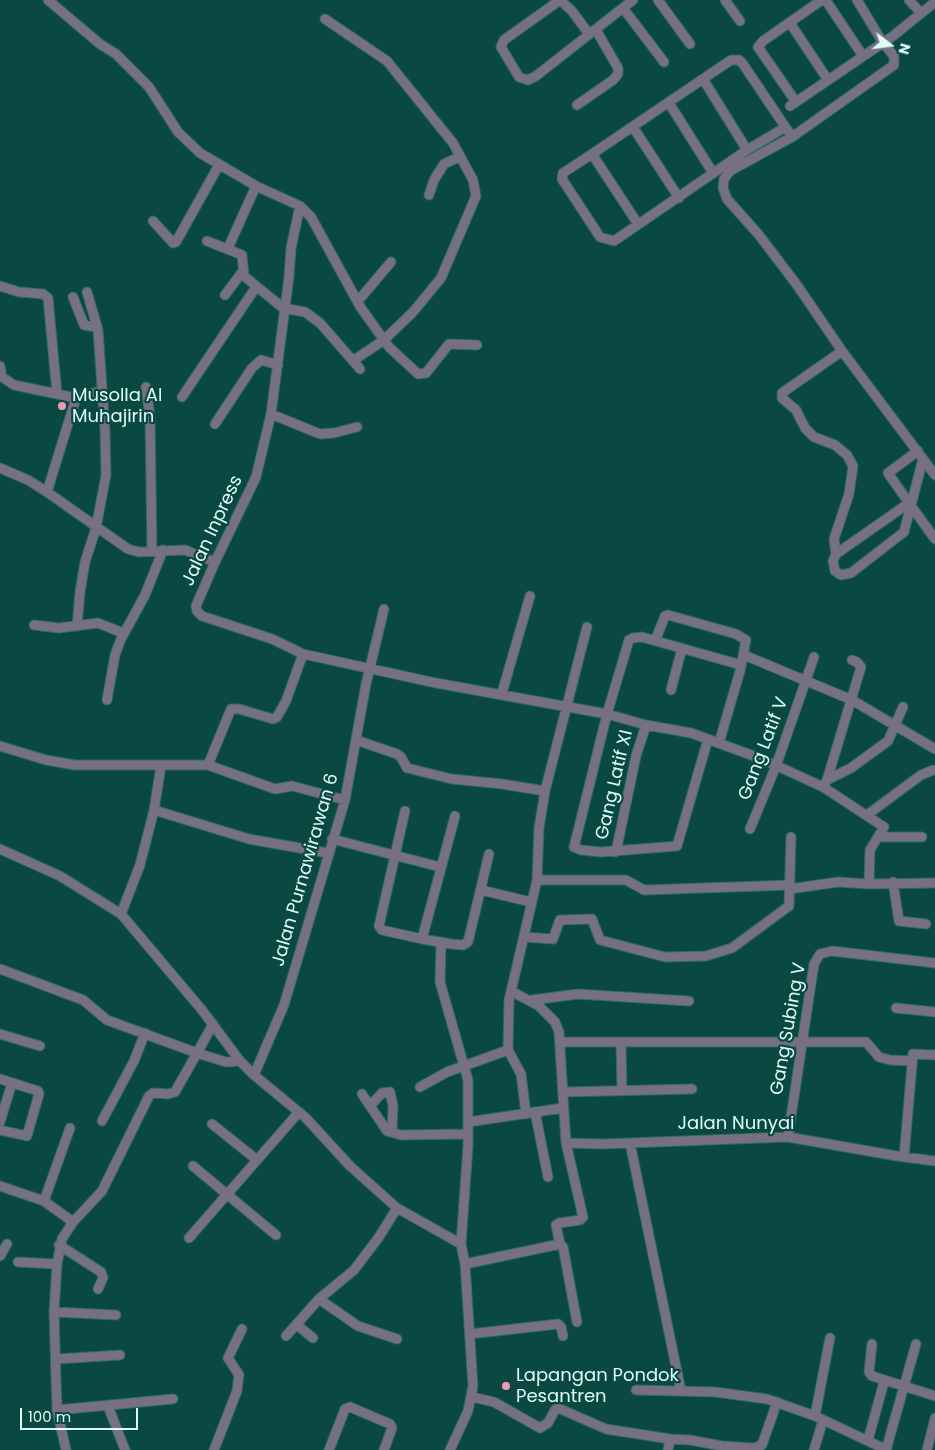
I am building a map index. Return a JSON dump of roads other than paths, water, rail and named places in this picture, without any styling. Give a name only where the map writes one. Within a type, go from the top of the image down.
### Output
[{"type":"street","points":[[48,0],[100,44],[116,54],[149,87],[178,132],[200,153],[256,186],[300,206],[311,217],[358,301],[388,347],[421,375],[433,366],[449,344],[477,345]]},
{"type":"street","points":[[577,105],[613,80],[618,74],[618,68],[593,32],[560,0],[504,40],[501,47],[519,76],[528,80],[593,32],[633,0]]},
{"type":"street","points":[[658,0],[690,44]]},
{"type":"street","points":[[725,0],[740,21]]},
{"type":"street","points":[[863,56],[825,0],[822,0],[758,47],[793,104],[883,43],[935,2]]},
{"type":"street","points":[[857,0],[883,43],[894,56],[894,65],[792,137],[730,172],[724,179],[723,188],[727,199],[797,285],[842,351],[935,475]]},
{"type":"street","points":[[909,0],[921,13]]},
{"type":"street","points":[[623,8],[664,62]]},
{"type":"street","points":[[325,19],[387,61],[453,144],[474,180],[476,196],[465,227],[441,278],[413,312],[384,340],[354,360]]},
{"type":"street","points":[[790,23],[828,80]]},
{"type":"street","points":[[784,128],[747,150],[614,241],[605,240],[596,232],[564,184],[561,176],[563,172],[731,60],[739,60],[792,137]]},
{"type":"street","points":[[703,79],[747,150]]},
{"type":"street","points":[[669,103],[713,173]]},
{"type":"street","points":[[633,127],[679,198]]},
{"type":"street","points":[[592,154],[638,224]]},
{"type":"street","points":[[429,195],[434,180],[444,164],[459,157]]},
{"type":"street","points":[[153,221],[173,242],[176,242],[219,165]]},
{"type":"street","points":[[228,248],[256,186]]},
{"type":"street","name":"Jalan Inpress","points":[[300,206],[291,248],[278,365],[270,414],[256,477],[215,562],[196,606],[197,611],[208,618],[272,640],[303,654],[565,708],[607,714],[708,739],[825,784],[884,827],[879,836]]},
{"type":"street","points":[[207,241],[228,248],[243,256],[243,272],[226,295]]},
{"type":"street","points":[[358,301],[391,262]]},
{"type":"street","points":[[243,272],[256,287],[283,308],[305,312],[320,323],[360,369]]},
{"type":"street","points":[[0,286],[19,292],[43,294],[48,298],[57,394]]},
{"type":"street","points":[[182,397],[256,287]]},
{"type":"street","points":[[77,626],[85,562],[96,528],[106,475],[105,431],[96,327],[87,292]]},
{"type":"street","points":[[73,298],[84,325],[96,327]]},
{"type":"street","points":[[842,351],[782,393],[782,398],[796,410],[805,428],[814,437],[835,445],[847,455],[853,466],[848,494],[835,531],[836,554],[833,561],[835,571],[841,575],[851,574],[904,532],[923,459]]},
{"type":"street","points":[[215,424],[252,368],[261,360],[278,365]]},
{"type":"street","points":[[0,366],[2,377],[14,385],[76,398],[101,391]]},
{"type":"street","points":[[146,387],[150,417],[152,551]]},
{"type":"street","points":[[47,492],[76,398]]},
{"type":"street","points":[[270,414],[320,434],[334,434],[358,427]]},
{"type":"street","points":[[918,451],[888,473],[935,539]]},
{"type":"street","points":[[0,468],[28,480],[47,492],[128,549],[152,551],[185,550],[215,562]]},
{"type":"street","points":[[836,554],[910,505]]},
{"type":"street","points":[[107,700],[115,655],[124,633],[145,595],[164,550]]},
{"type":"street","points":[[502,694],[530,596]]},
{"type":"street","name":"Jalan Purnawirawan 6","points":[[254,1074],[284,1005],[345,800],[370,669],[384,609]]},
{"type":"street","points":[[655,641],[665,616],[677,617],[742,636],[746,640],[744,655],[719,743]]},
{"type":"street","points":[[34,625],[59,628],[98,623],[124,633]]},
{"type":"street","points":[[548,1177],[521,1074],[508,1050],[511,991],[537,880],[539,828],[545,791],[587,627]]},
{"type":"street","points":[[607,714],[629,640],[636,637],[741,665]]},
{"type":"street","points":[[671,690],[682,648]]},
{"type":"street","points":[[208,765],[231,709],[239,709],[273,719],[277,718],[286,701],[303,654]]},
{"type":"street","name":"Gang Latif V","points":[[744,655],[852,700],[935,749]]},
{"type":"street","name":"Gang Latif V","points":[[750,829],[776,766],[814,657]]},
{"type":"street","points":[[825,784],[861,667],[852,660]]},
{"type":"street","points":[[825,784],[888,741],[893,724],[903,707]]},
{"type":"street","name":"Gang Latif XI","points":[[607,714],[573,843],[580,850],[616,852],[677,846],[708,739]]},
{"type":"street","name":"Gang Latif XI","points":[[616,852],[636,756],[646,725]]},
{"type":"street","points":[[356,740],[396,754],[401,757],[407,768],[452,780],[502,784],[545,791]]},
{"type":"street","points":[[0,746],[46,760],[75,765],[208,765],[274,789],[292,786],[345,800]]},
{"type":"street","points":[[121,914],[140,865],[154,810],[161,766]]},
{"type":"street","points":[[867,815],[921,775],[933,770]]},
{"type":"street","points":[[154,810],[250,839],[328,853]]},
{"type":"street","points":[[405,811],[379,926],[382,930],[441,943],[468,943],[489,854]]},
{"type":"street","points":[[422,939],[454,816]]},
{"type":"street","points":[[870,884],[869,854],[879,836],[922,837]]},
{"type":"street","points":[[524,937],[555,938],[560,920],[592,919],[596,936],[600,940],[665,957],[706,956],[732,948],[784,910],[789,903],[792,837]]},
{"type":"street","points":[[332,839],[440,867]]},
{"type":"street","points":[[0,849],[60,876],[121,914],[213,1024],[240,1061],[298,1112],[350,1166],[397,1208],[461,1244]]},
{"type":"street","points":[[537,880],[624,880],[644,890],[790,887],[838,882],[870,884],[893,882],[935,883]]},
{"type":"street","points":[[893,882],[899,921],[926,924]]},
{"type":"street","points":[[481,890],[531,902]]},
{"type":"street","points":[[441,943],[440,982],[468,1080],[468,1134],[461,1244],[465,1264],[474,1376],[472,1397],[468,1411],[450,1450]]},
{"type":"street","name":"Gang Subing V","points":[[788,1137],[814,964],[820,954],[832,951],[935,963]]},
{"type":"street","points":[[0,969],[83,1000],[107,1020],[226,1062],[240,1061]]},
{"type":"street","points":[[511,991],[532,1000],[555,1022],[560,1042],[566,1143],[583,1217],[581,1220],[557,1224],[577,1322]]},
{"type":"street","points":[[532,1000],[578,994],[690,1001]]},
{"type":"street","points":[[896,1008],[935,1012]]},
{"type":"street","points":[[66,1450],[57,1410],[57,1359],[54,1312],[59,1245],[73,1222],[102,1191],[149,1096],[153,1093],[168,1094],[176,1092],[213,1024]]},
{"type":"street","points":[[102,1120],[134,1061],[145,1033]]},
{"type":"street","points":[[0,1034],[40,1046]]},
{"type":"street","points":[[560,1042],[621,1044],[866,1042],[879,1057],[890,1060],[912,1061]]},
{"type":"street","points":[[621,1044],[622,1090]]},
{"type":"street","points":[[420,1087],[463,1066],[508,1050]]},
{"type":"street","points":[[904,1157],[913,1054],[935,1055]]},
{"type":"street","points":[[0,1079],[38,1091],[39,1094],[27,1136],[0,1130]]},
{"type":"street","points":[[0,1122],[12,1083]]},
{"type":"street","points":[[562,1092],[692,1089]]},
{"type":"street","points":[[370,1106],[382,1093],[390,1092],[392,1132]]},
{"type":"street","points":[[362,1094],[386,1130],[401,1134],[468,1134]]},
{"type":"street","points":[[468,1122],[563,1108]]},
{"type":"street","points":[[189,1238],[298,1112]]},
{"type":"street","points":[[212,1124],[257,1160]]},
{"type":"street","points":[[44,1201],[70,1128]]},
{"type":"street","name":"Jalan Nunyai","points":[[566,1143],[630,1143],[788,1137],[935,1161]]},
{"type":"street","points":[[630,1143],[682,1390]]},
{"type":"street","points":[[193,1166],[276,1236]]},
{"type":"street","points":[[0,1186],[44,1201],[73,1222]]},
{"type":"street","points":[[286,1336],[318,1299],[354,1270],[379,1237],[397,1208]]},
{"type":"street","points":[[0,1256],[7,1244]]},
{"type":"street","points":[[465,1264],[560,1244]]},
{"type":"street","points":[[59,1245],[101,1272],[102,1278],[98,1289]]},
{"type":"street","points":[[18,1262],[57,1264]]},
{"type":"street","points":[[318,1299],[358,1326],[397,1339]]},
{"type":"street","points":[[54,1312],[116,1315]]},
{"type":"street","points":[[470,1334],[558,1324],[561,1326],[564,1336]]},
{"type":"street","points":[[297,1325],[313,1338]]},
{"type":"street","points":[[214,1450],[238,1386],[239,1375],[228,1358],[242,1329]]},
{"type":"street","points":[[814,1450],[830,1338]]},
{"type":"street","points":[[872,1344],[869,1372],[874,1378],[935,1396]]},
{"type":"street","points":[[636,1390],[682,1390],[756,1397],[777,1402],[819,1418],[886,1450],[916,1344]]},
{"type":"street","points":[[57,1359],[120,1355]]},
{"type":"street","points":[[868,1440],[884,1382]]},
{"type":"street","points":[[472,1397],[494,1402],[540,1428],[548,1423],[558,1408],[606,1429],[670,1439],[690,1440],[722,1448],[754,1448],[762,1445],[777,1402]]},
{"type":"street","points":[[57,1410],[173,1399]]},
{"type":"street","points":[[108,1406],[125,1450]]},
{"type":"street","points":[[329,1450],[345,1410],[350,1407],[390,1424],[392,1428],[384,1450]]},
{"type":"street","points":[[927,1450],[935,1418]]},
{"type":"street","points":[[668,1450],[670,1439]]},
{"type":"place","name":"Musolla Al Muhajirin","points":[[62,406]]},
{"type":"place","name":"Lapangan Pondok Pesantren","points":[[506,1386]]}]
